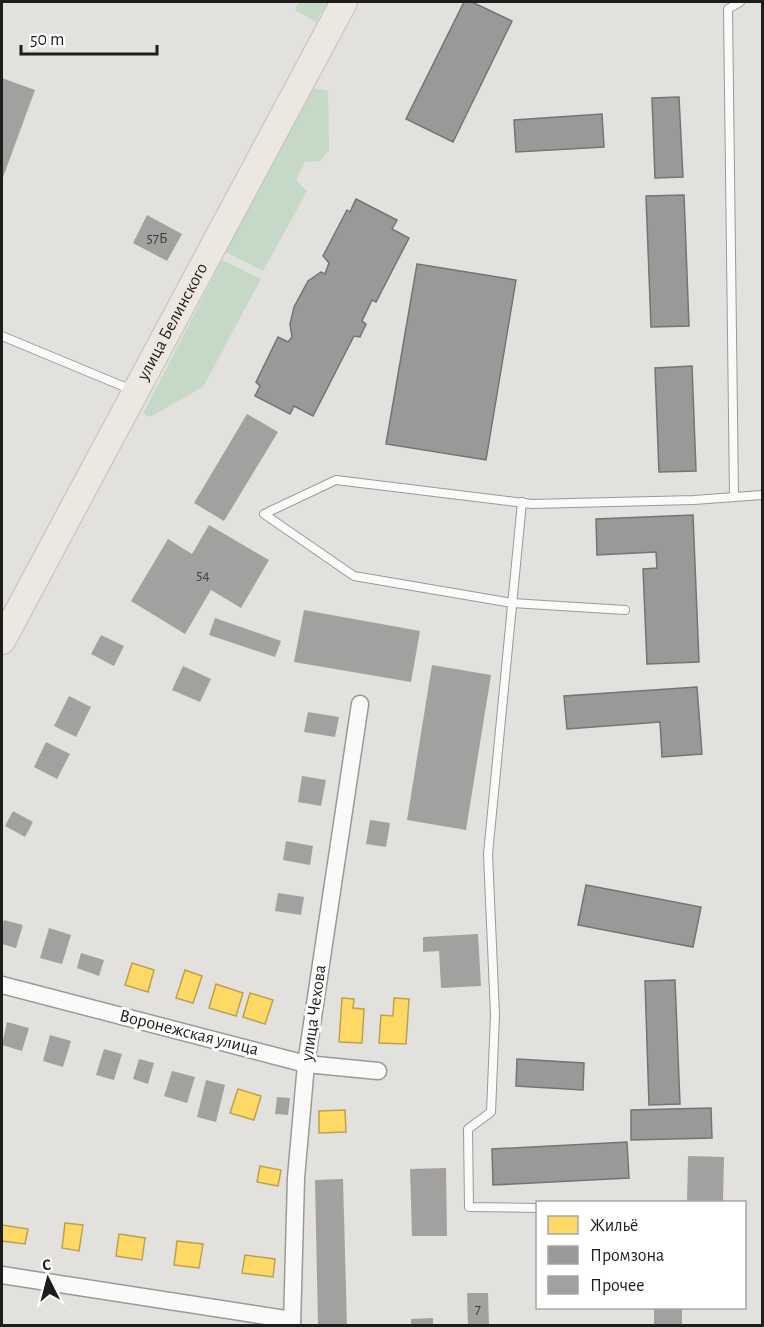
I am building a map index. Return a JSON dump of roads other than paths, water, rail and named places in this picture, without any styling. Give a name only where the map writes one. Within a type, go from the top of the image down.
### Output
[{"type":"main road","name":"улица Белинского","points":[[2,641],[344,2]]},
{"type":"street","name":"улица Чехова","points":[[292,1323],[296,1178],[306,1064],[360,704]]},
{"type":"street","name":"Воронежская улица","points":[[2,985],[306,1064],[378,1071]]},
{"type":"street","points":[[2,1275],[292,1323]]},
{"type":"lane","points":[[734,497],[728,9],[740,2]]},
{"type":"lane","points":[[2,336],[135,392]]},
{"type":"lane","points":[[625,610],[512,603],[354,576],[264,513],[336,480],[522,502],[682,501],[762,495]]},
{"type":"lane","points":[[522,502],[488,854],[495,1015],[491,1112],[468,1129],[469,1207],[536,1208]]}]
